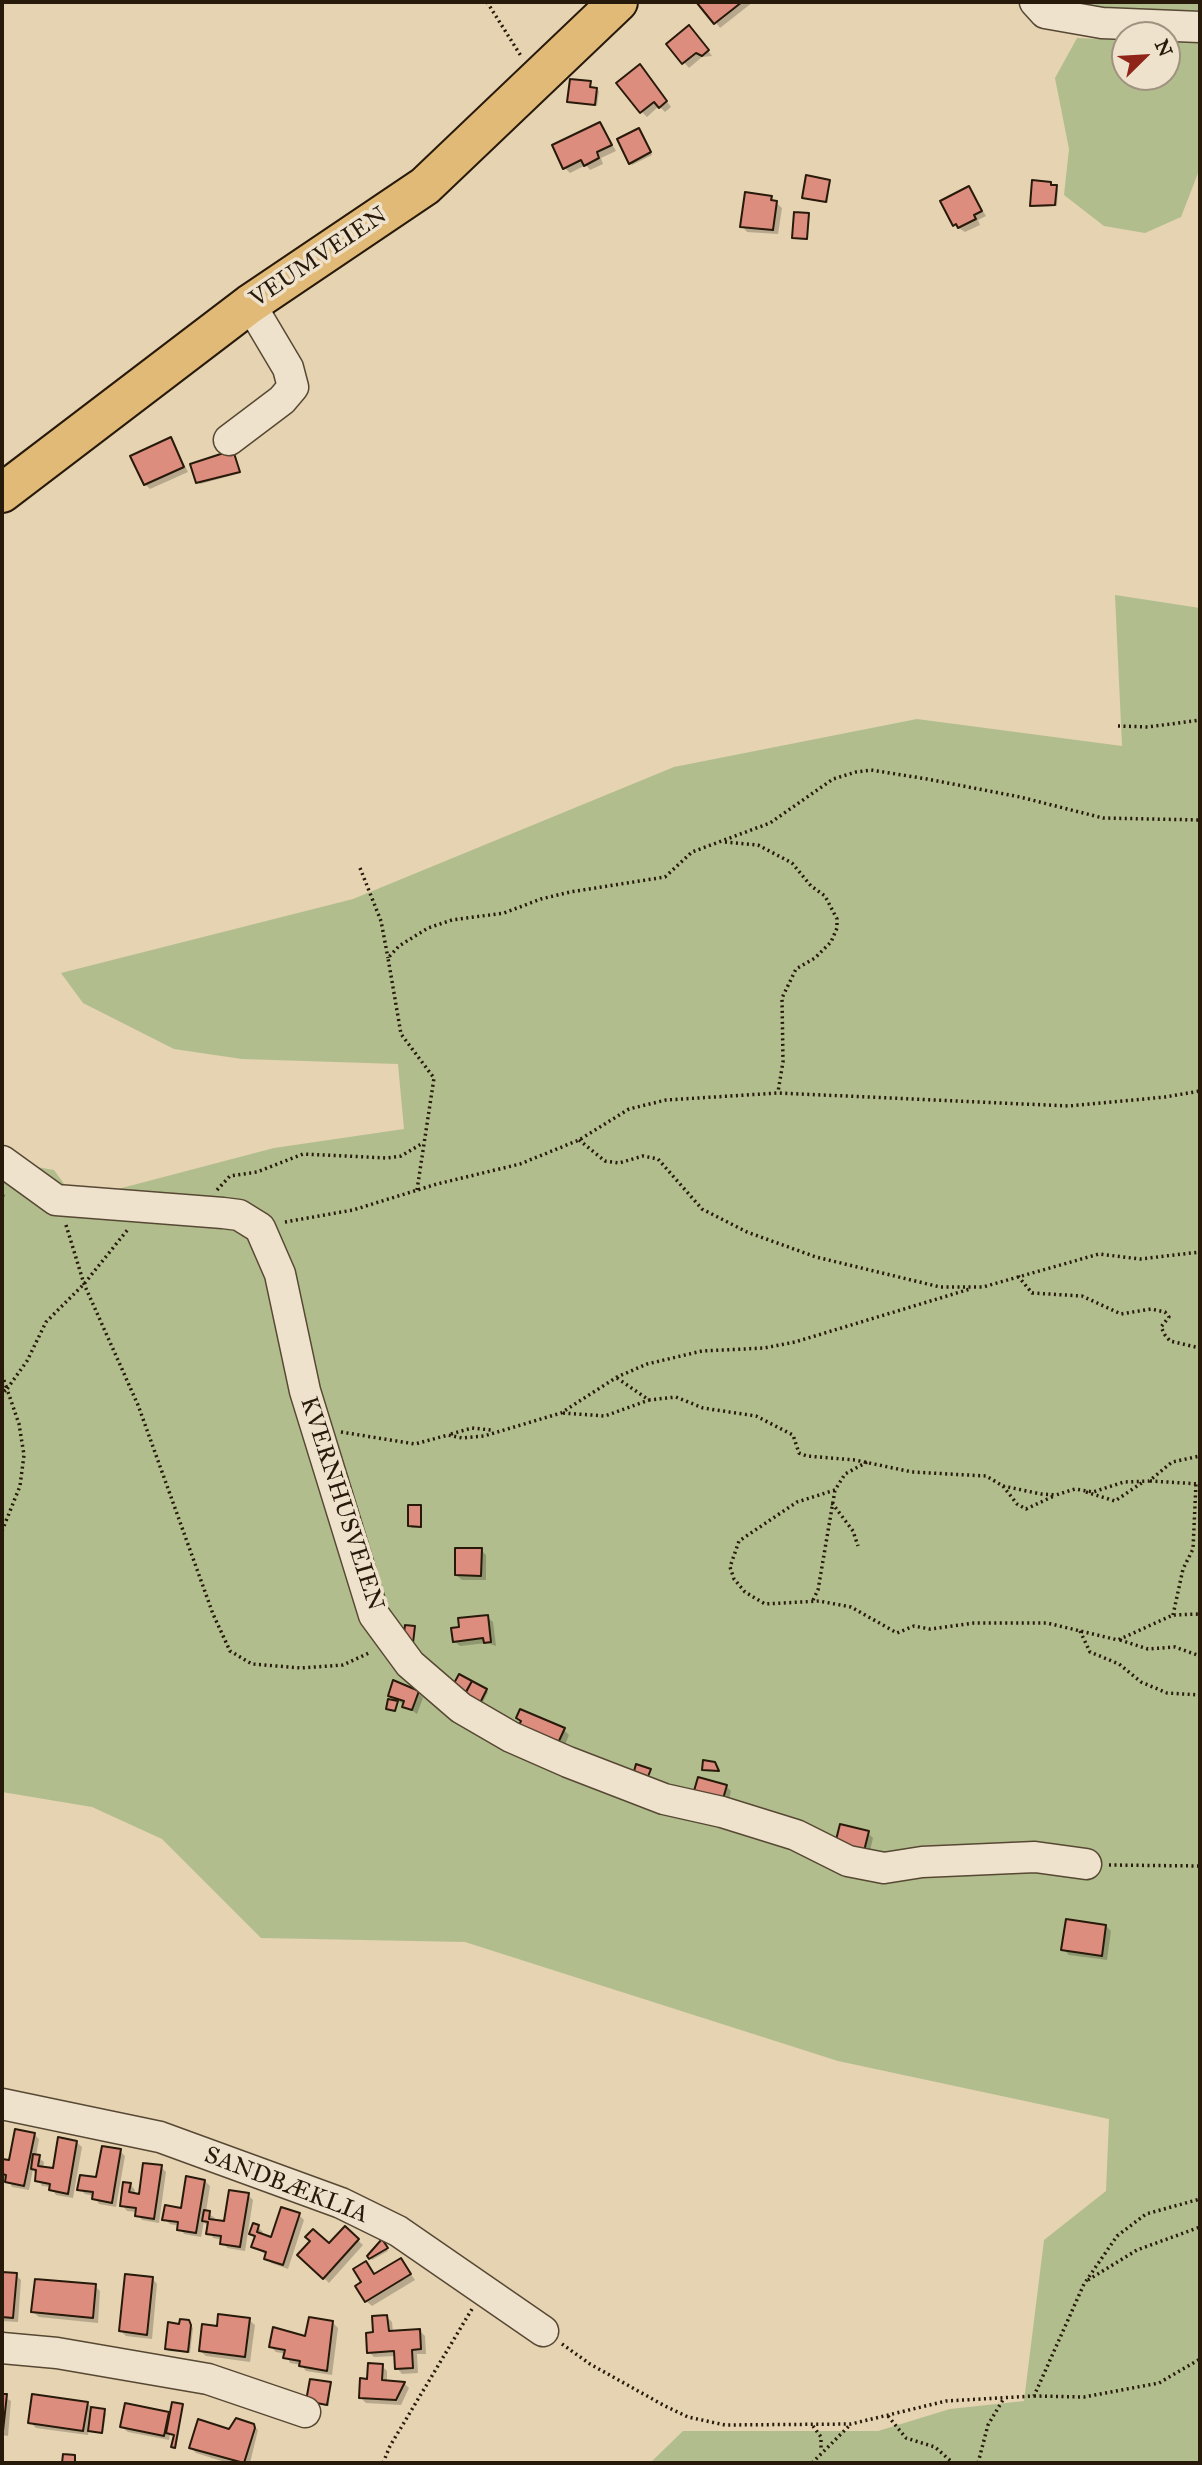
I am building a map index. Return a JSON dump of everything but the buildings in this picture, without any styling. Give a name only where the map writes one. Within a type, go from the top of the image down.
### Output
[{"type":"main road","name":"VEUMVEIEN","points":[[2,493],[250,304],[425,186],[618,2]]},
{"type":"street","points":[[1035,2],[1045,13],[1102,23],[1200,27]]},
{"type":"street","points":[[229,440],[282,400],[293,387],[288,368],[250,304]]},
{"type":"street","points":[[2,1161],[56,1200],[239,1215],[251,1221]]},
{"type":"street","name":"KVERNHUSVEIEN","points":[[251,1221],[266,1238],[280,1274],[304,1391],[374,1615],[410,1664],[445,1696],[511,1737],[664,1799],[722,1812],[796,1835],[848,1861],[884,1868],[922,1862],[1035,1857],[1086,1864]]},
{"type":"street","name":"SANDBÆKLIA","points":[[2,2104],[160,2137],[341,2203],[398,2231],[482,2292],[543,2331]]},
{"type":"street","points":[[2,2348],[57,2353],[208,2379],[305,2412]]},
{"type":"path","points":[[487,2],[524,61]]},
{"type":"path","points":[[1118,726],[1160,726],[1200,720]]},
{"type":"path","points":[[388,958],[399,946],[433,926],[504,913],[541,898],[665,877],[692,852],[770,823],[844,774],[871,771],[1020,797],[1103,818],[1200,820]]},
{"type":"path","points":[[723,842],[758,845],[792,863],[811,886],[825,896],[837,919],[838,928],[831,942],[815,958],[799,965],[782,998],[783,1062],[778,1093]]},
{"type":"path","points":[[360,868],[380,921],[401,1034],[434,1078],[418,1190]]},
{"type":"path","points":[[251,1221],[311,1220],[520,1164],[579,1140],[629,1109],[666,1100],[778,1093],[1069,1106],[1200,1091]]},
{"type":"path","points":[[579,1140],[605,1161],[619,1163],[643,1156],[658,1160],[702,1209],[724,1222],[771,1241],[826,1260],[940,1287],[970,1289]]},
{"type":"path","points":[[203,1212],[230,1176],[257,1172],[287,1158],[315,1153],[387,1158],[401,1156],[424,1142]]},
{"type":"path","points":[[56,1200],[84,1284],[138,1405],[213,1614],[230,1651],[252,1664],[324,1667],[353,1661],[391,1641]]},
{"type":"path","points":[[2,1393],[27,1361],[46,1322],[84,1284],[124,1236],[142,1207]]},
{"type":"path","points":[[448,1435],[475,1438],[493,1431],[544,1420],[561,1413],[617,1377],[647,1364],[684,1354],[764,1348],[795,1342],[970,1289],[1100,1254],[1140,1259],[1200,1252]]},
{"type":"path","points":[[1018,1276],[1032,1293],[1082,1296],[1121,1314],[1151,1309],[1165,1312],[1169,1317],[1161,1327],[1170,1341],[1200,1348]]},
{"type":"path","points":[[2,1375],[19,1424],[24,1455],[20,1486],[2,1531]]},
{"type":"path","points":[[617,1377],[649,1399]]},
{"type":"path","points":[[561,1413],[605,1416],[649,1399],[676,1397],[703,1408],[750,1414],[793,1435],[801,1454],[867,1462],[912,1472],[986,1476],[1003,1486],[1041,1494],[1056,1494]]},
{"type":"path","points":[[315,1425],[333,1432],[360,1433],[415,1444],[472,1428],[493,1431]]},
{"type":"path","points":[[1149,1481],[1172,1462],[1200,1456]]},
{"type":"path","points":[[813,1601],[818,1590],[835,1490],[845,1474],[867,1462]]},
{"type":"path","points":[[1003,1486],[1017,1504],[1026,1509],[1070,1489],[1098,1491],[1124,1482],[1198,1483],[1193,1549],[1183,1569],[1173,1615]]},
{"type":"path","points":[[1084,1491],[1115,1501],[1143,1482]]},
{"type":"path","points":[[835,1490],[797,1502],[742,1538],[730,1562],[737,1583],[760,1603],[813,1601],[851,1607],[893,1633],[914,1626],[930,1629],[996,1622],[1054,1623],[1148,1649],[1175,1647],[1200,1656]]},
{"type":"path","points":[[832,1503],[853,1531],[858,1546]]},
{"type":"path","points":[[1118,1640],[1173,1615],[1200,1614]]},
{"type":"path","points":[[1080,1631],[1094,1655],[1119,1664],[1141,1682],[1167,1693],[1200,1695]]},
{"type":"path","points":[[1086,1864],[1200,1866]]},
{"type":"path","points":[[1034,2396],[1084,2284],[1108,2246],[1136,2220],[1161,2209],[1200,2199]]},
{"type":"path","points":[[1084,2284],[1111,2263],[1137,2250],[1200,2227]]},
{"type":"path","points":[[383,2463],[390,2446],[482,2292]]},
{"type":"path","points":[[543,2331],[636,2392],[688,2417],[725,2425],[851,2424],[946,2401],[1034,2396],[1084,2397],[1159,2383],[1200,2359]]},
{"type":"path","points":[[978,2463],[988,2425],[1004,2398]]},
{"type":"path","points":[[888,2416],[906,2438],[934,2447],[953,2463]]},
{"type":"path","points":[[812,2463],[851,2424]]},
{"type":"path","points":[[813,2426],[821,2437],[820,2453]]},
{"type":"green space","points":[[1062,2],[1200,2],[1200,17],[1121,16]]},
{"type":"green space","points":[[1077,38],[1111,39],[1111,91],[1181,91],[1181,41],[1200,42],[1200,168],[1181,217],[1145,233],[1104,226],[1064,195],[1069,149],[1055,78]]},
{"type":"green space","points":[[1115,595],[1200,608],[1200,2463],[650,2463],[683,2431],[878,2431],[950,2409],[1024,2401],[1044,2240],[1106,2191],[1109,2119],[838,2061],[465,1942],[261,1938],[162,1839],[92,1807],[2,1792],[2,1161],[54,1170],[76,1200],[274,1148],[404,1129],[398,1064],[242,1059],[174,1049],[83,1003],[61,973],[353,899],[674,767],[917,719],[1122,746]]}]
